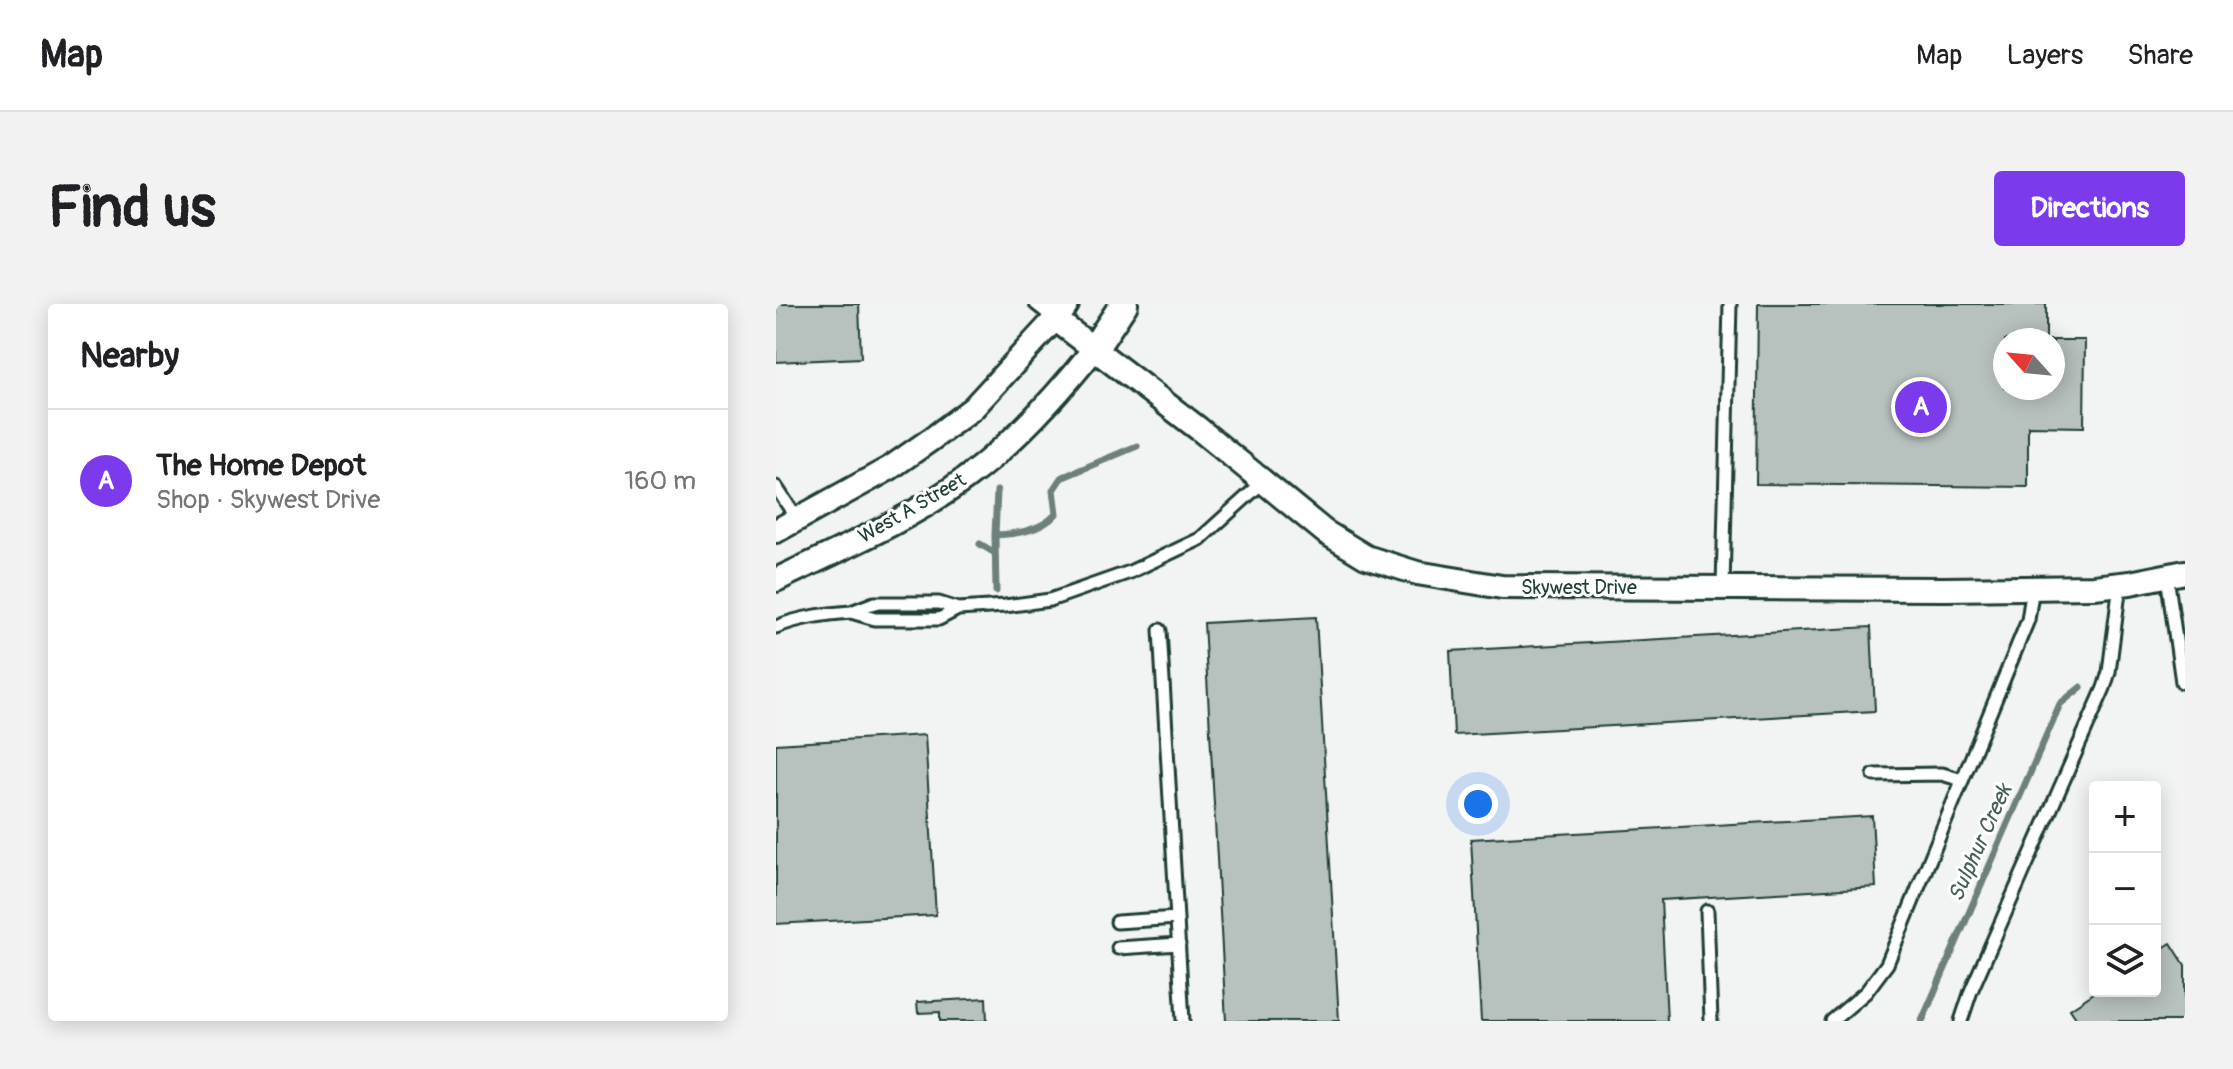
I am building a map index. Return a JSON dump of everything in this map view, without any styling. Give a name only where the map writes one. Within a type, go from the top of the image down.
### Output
[{"type":"street","name":"West A Street","points":[[776,580],[922,507],[965,479],[1016,438],[1060,391],[1094,349],[1124,304]]},
{"type":"street","name":"Skywest Drive","points":[[1052,309],[1094,349],[1199,429],[1325,532],[1366,557],[1417,573],[1502,587],[1945,589],[2120,584],[2176,574]]},
{"type":"street","points":[[776,531],[890,468],[973,408],[1052,309]]},
{"type":"lane","points":[[1723,587],[1730,304]]},
{"type":"lane","points":[[776,627],[788,622],[851,612],[874,603],[939,603],[958,609],[1050,600],[1130,572],[1200,539],[1263,482]]},
{"type":"lane","points":[[776,487],[797,519]]},
{"type":"lane","points":[[2176,574],[2182,682]]},
{"type":"lane","points":[[1961,1021],[1971,991],[2104,688],[2109,672],[2120,584]]},
{"type":"lane","points":[[1832,1021],[1866,992],[1887,964],[2028,620],[2033,587]]},
{"type":"lane","points":[[1160,630],[1183,1021]]},
{"type":"lane","points":[[1874,775],[1942,774],[1962,780]]},
{"type":"lane","points":[[1707,911],[1711,1021]]},
{"type":"lane","points":[[1117,922],[1177,918]]},
{"type":"lane","points":[[1118,948],[1179,944]]},
{"type":"building","points":[[776,304],[859,304],[861,358],[776,362]]},
{"type":"building","points":[[1758,304],[2046,304],[2046,328],[1993,328],[1993,400],[2065,400],[2065,340],[2085,340],[2084,427],[2028,426],[2028,487],[1756,484]]},
{"type":"building","points":[[1316,617],[1339,1021],[1226,1021],[1204,623]]},
{"type":"building","points":[[1871,627],[1875,711],[1454,735],[1450,651]]},
{"type":"building","points":[[925,735],[936,915],[776,924],[776,744]]},
{"type":"building","points":[[1872,816],[1876,887],[1661,900],[1667,1021],[1481,1021],[1471,839]]},
{"type":"building","points":[[2171,943],[2185,965],[2185,1021],[2078,1021],[2070,1009],[2089,996],[2161,997],[2161,949]]},
{"type":"building","points":[[986,998],[987,1021],[940,1021],[940,1012],[918,1013],[917,1002]]},
{"type":"waterway","points":[[995,535],[1036,528],[1050,520],[1056,514],[1053,490],[1061,478],[1137,446]]},
{"type":"waterway","points":[[996,591],[997,491]]},
{"type":"waterway","points":[[980,544],[995,553]]},
{"type":"waterway","name":"Sulphur Creek","points":[[1922,1021],[2060,704],[2081,687]]},
{"type":"place","name":"The Home Depot","points":[[1921,407]]}]
